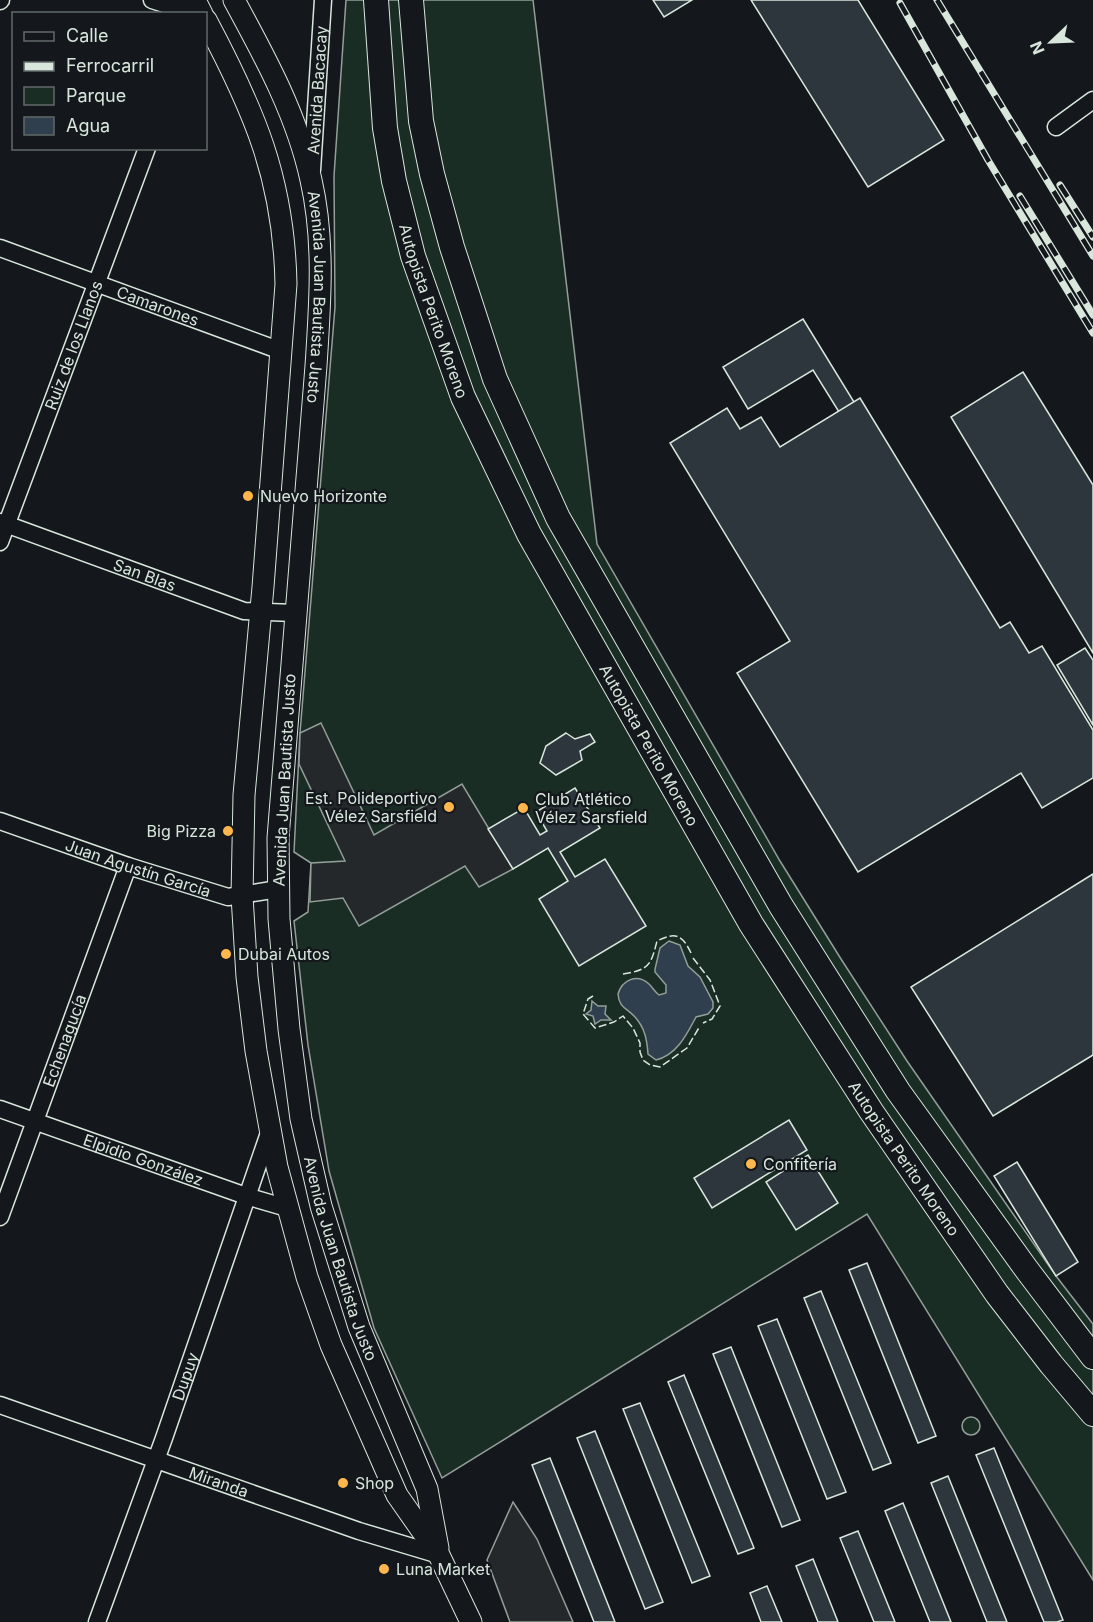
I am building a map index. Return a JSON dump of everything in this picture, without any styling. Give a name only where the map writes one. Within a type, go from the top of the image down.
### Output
[{"type":"highway","name":"Autopista Perito Moreno","points":[[376,0],[385,128],[394,181],[413,256],[463,397],[528,534],[751,924],[871,1111],[997,1294],[1093,1414]]},
{"type":"highway","name":"Autopista Perito Moreno","points":[[411,0],[421,121],[432,174],[452,248],[495,379],[558,518],[781,906],[898,1091],[1093,1357]]},
{"type":"main road","name":"Avenida Juan Bautista Justo","points":[[234,0],[281,90],[299,136],[312,180],[320,243],[320,305],[280,805],[278,889],[292,1051],[301,1119],[321,1206],[359,1327],[427,1489],[439,1555]]},
{"type":"main road","name":"Avenida Juan Bautista Justo","points":[[207,19],[250,108],[264,144],[281,217],[286,263],[281,351],[244,795],[242,896],[247,977],[256,1051],[287,1208],[310,1286],[331,1345],[397,1495],[439,1555],[471,1622]]},
{"type":"street","points":[[152,0],[171,6],[202,9]]},
{"type":"street","name":"Avenida Bacacay","points":[[312,180],[323,0]]},
{"type":"street","points":[[1056,127],[1093,100]]},
{"type":"street","name":"Ruiz de los Llanos","points":[[0,542],[3,523],[146,150]]},
{"type":"street","name":"Camarones","points":[[0,248],[281,351]]},
{"type":"street","name":"San Blas","points":[[3,523],[244,611],[295,613]]},
{"type":"street","name":"Juan Agustín García","points":[[0,820],[128,866],[228,897],[278,889]]},
{"type":"street","name":"Echenagucía","points":[[0,1217],[128,866]]},
{"type":"street","name":"Elpidio González","points":[[0,1109],[246,1196],[287,1208]]},
{"type":"street","name":"Dupuy","points":[[97,1622],[156,1460],[270,1130]]},
{"type":"street","name":"Miranda","points":[[0,1405],[359,1531],[439,1555]]},
{"type":"green space","name":"Club Atlético Vélez Sarsfield","points":[[346,0],[533,0],[597,544],[780,861],[841,959],[907,1061],[1056,1276],[1093,1324],[1093,1580],[867,1214],[442,1478],[374,1328],[329,1171],[308,1045],[294,921],[308,912],[311,863],[294,852],[300,733],[335,307],[334,176]]},
{"type":"green space","points":[[967,1417],[975,1417],[980,1422],[978,1433],[967,1435],[962,1430],[962,1422]]},
{"type":"shaded area","name":"Est. Polideportivo Vélez Sarsfield","points":[[321,723],[374,835],[462,784],[513,869],[479,887],[465,866],[359,926],[343,898],[310,902],[311,863],[345,861],[299,764],[300,733]]},
{"type":"shaded area","points":[[513,1502],[537,1539],[573,1622],[510,1622],[487,1560]]},
{"type":"water","points":[[669,941],[680,945],[688,966],[700,977],[713,1002],[713,1008],[708,1014],[696,1017],[676,1049],[656,1060],[648,1054],[641,1025],[622,1005],[618,994],[626,982],[635,979],[649,984],[659,995],[666,993],[666,985],[655,969],[660,948]]},
{"type":"water","points":[[592,1001],[598,1006],[606,1006],[605,1014],[611,1020],[601,1020],[595,1024],[593,1016],[586,1014],[591,1010]]},
{"type":"building","points":[[653,0],[692,0],[664,17]]},
{"type":"building","points":[[751,0],[858,0],[944,140],[868,187]]},
{"type":"building","points":[[803,319],[854,402],[839,412],[813,370],[748,409],[723,367]]},
{"type":"building","points":[[1023,372],[1093,485],[1093,653],[951,417]]},
{"type":"building","points":[[860,398],[1000,628],[1010,622],[1029,653],[1042,646],[1093,730],[1093,778],[1042,808],[1021,773],[858,872],[737,673],[790,641],[670,443],[727,408],[740,429],[761,417],[780,447]]},
{"type":"building","points":[[1085,648],[1093,660],[1093,725],[1057,665]]},
{"type":"building","points":[[566,733],[575,739],[590,734],[595,742],[580,751],[582,760],[556,775],[540,763],[546,746]]},
{"type":"building","points":[[575,788],[600,828],[560,852],[575,877],[605,859],[646,926],[579,966],[539,899],[568,881],[548,848],[513,869],[488,829],[524,808],[540,835],[547,831],[536,812]]},
{"type":"building","points":[[1093,874],[1093,1055],[993,1116],[911,987]]},
{"type":"building","name":"Confitería","points":[[789,1120],[807,1150],[712,1208],[694,1178]]},
{"type":"building","points":[[808,1155],[838,1203],[796,1230],[766,1182]]},
{"type":"building","points":[[1017,1162],[1078,1262],[1056,1276],[994,1176]]},
{"type":"building","points":[[867,1263],[936,1436],[918,1443],[849,1270]]},
{"type":"building","points":[[821,1291],[891,1463],[873,1470],[804,1298]]},
{"type":"building","points":[[777,1319],[846,1492],[827,1499],[758,1326]]},
{"type":"building","points":[[731,1347],[800,1520],[782,1527],[713,1354]]},
{"type":"building","points":[[684,1375],[754,1548],[738,1554],[668,1382]]},
{"type":"building","points":[[640,1403],[710,1576],[692,1583],[623,1409]]},
{"type":"building","points":[[595,1431],[663,1602],[645,1609],[577,1438]]},
{"type":"building","points":[[994,1448],[1063,1620],[1044,1622],[976,1455]]},
{"type":"building","points":[[550,1458],[615,1622],[594,1622],[532,1465]]},
{"type":"building","points":[[948,1476],[1007,1622],[987,1622],[931,1483]]},
{"type":"building","points":[[903,1503],[951,1622],[930,1622],[885,1511]]},
{"type":"building","points":[[858,1531],[895,1622],[874,1622],[840,1538]]},
{"type":"building","points":[[813,1559],[838,1622],[818,1622],[796,1566]]},
{"type":"building","points":[[767,1586],[782,1622],[761,1622],[750,1593]]},
{"type":"railway","points":[[937,0],[1093,256]]},
{"type":"railway","points":[[900,3],[988,160],[1093,333]]},
{"type":"railway","points":[[1060,185],[1093,237]]},
{"type":"railway","points":[[1020,196],[1093,315]]},
{"type":"fence","points":[[623,974],[638,971],[648,965],[657,941],[669,936],[681,938],[691,953]]},
{"type":"fence","points":[[693,958],[710,980],[720,1006],[712,1019],[703,1023]]},
{"type":"fence","points":[[593,996],[588,999],[583,1014],[595,1028],[614,1022],[623,1016],[633,1028],[640,1043],[643,1060],[650,1065],[660,1067],[687,1048],[700,1026]]},
{"type":"place","name":"Nuevo Horizonte","points":[[248,496]]},
{"type":"place","name":"Est. Polideportivo Vélez Sarsfield","points":[[449,807]]},
{"type":"place","name":"Club Atlético Vélez Sarsfield","points":[[523,808]]},
{"type":"place","name":"Big Pizza","points":[[228,831]]},
{"type":"place","name":"Dubai Autos","points":[[226,954]]},
{"type":"place","name":"Confitería","points":[[751,1164]]},
{"type":"place","name":"Shop","points":[[343,1483]]},
{"type":"place","name":"Luna Market","points":[[384,1569]]}]
